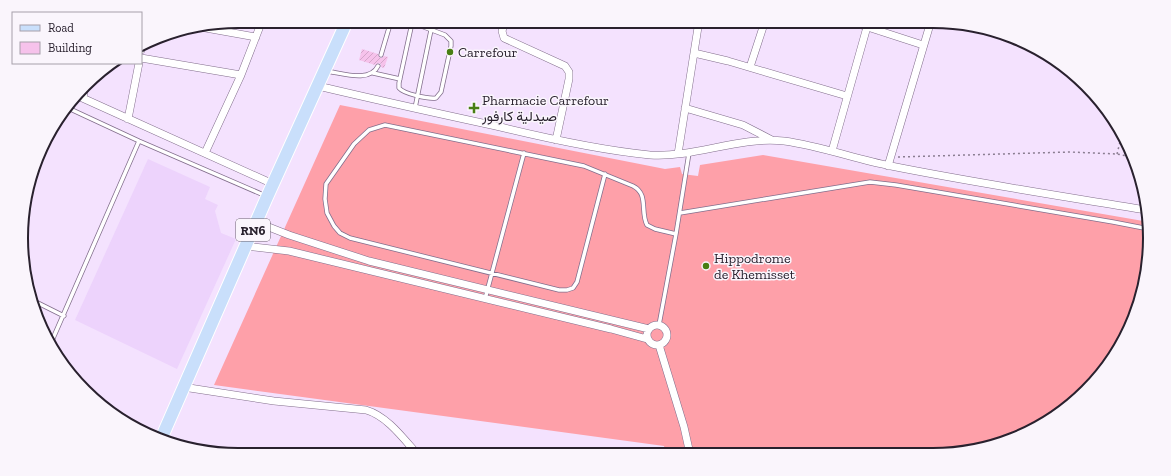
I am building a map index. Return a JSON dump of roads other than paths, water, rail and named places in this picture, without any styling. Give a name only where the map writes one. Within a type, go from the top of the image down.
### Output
[{"type":"main road","name":"RN6","points":[[163,434],[267,196],[344,28]]},
{"type":"street","points":[[205,153],[241,75],[260,28]]},
{"type":"street","points":[[503,28],[504,38],[565,66],[569,72],[569,79],[556,140]]},
{"type":"street","points":[[678,154],[698,28]]},
{"type":"street","points":[[750,67],[763,28]]},
{"type":"street","points":[[832,151],[867,28]]},
{"type":"street","points":[[870,28],[923,45]]},
{"type":"street","points":[[888,166],[929,28]]},
{"type":"street","points":[[213,30],[256,38]]},
{"type":"street","points":[[694,53],[750,67],[847,96]]},
{"type":"street","points":[[142,58],[241,75]]},
{"type":"street","points":[[128,119],[139,64]]},
{"type":"street","points":[[318,86],[556,140],[649,154],[678,154],[739,143],[772,140],[808,145],[888,166],[1141,209]]},
{"type":"street","points":[[82,98],[273,184]]},
{"type":"street","points":[[685,108],[743,125],[772,140]]},
{"type":"street","points":[[256,222],[289,235],[369,260],[649,329]]},
{"type":"street","points":[[245,246],[289,251],[611,329],[647,339],[652,344],[659,346]]},
{"type":"street","points":[[647,339],[649,329],[653,326],[659,325],[665,330],[667,335],[666,341],[659,346]]},
{"type":"street","points":[[659,346],[684,427],[689,448]]},
{"type":"street","points":[[183,387],[268,400],[375,412],[412,448]]},
{"type":"lane","points":[[381,55],[389,28]]},
{"type":"lane","points":[[409,28],[398,85],[401,90],[434,98],[440,95],[451,41],[447,36],[426,28]]},
{"type":"lane","points":[[415,108],[431,30]]},
{"type":"lane","points":[[373,73],[378,66]]},
{"type":"lane","points":[[325,70],[363,76],[373,73],[400,79]]},
{"type":"lane","points":[[71,110],[139,141],[267,196]]},
{"type":"lane","points":[[605,174],[577,282],[573,288],[567,290],[559,290],[367,243],[345,236],[334,226],[327,213],[325,199],[326,184],[354,144],[370,130],[385,125],[584,166],[605,174],[639,190],[642,196],[644,217],[647,225],[655,229],[676,234]]},
{"type":"lane","points":[[53,338],[139,141]]},
{"type":"lane","points":[[659,325],[680,213],[689,152]]},
{"type":"lane","points":[[485,299],[524,153]]},
{"type":"lane","points":[[680,213],[870,182],[1105,220],[1143,228]]},
{"type":"lane","points":[[38,304],[64,316]]},
{"type":"place","name":"Carrefour","points":[[450,52]]},
{"type":"place","name":"Pharmacie Carrefour صيدلية كارفور","points":[[474,108]]},
{"type":"place","name":"Hippodrome de Khemisset","points":[[706,266]]}]
